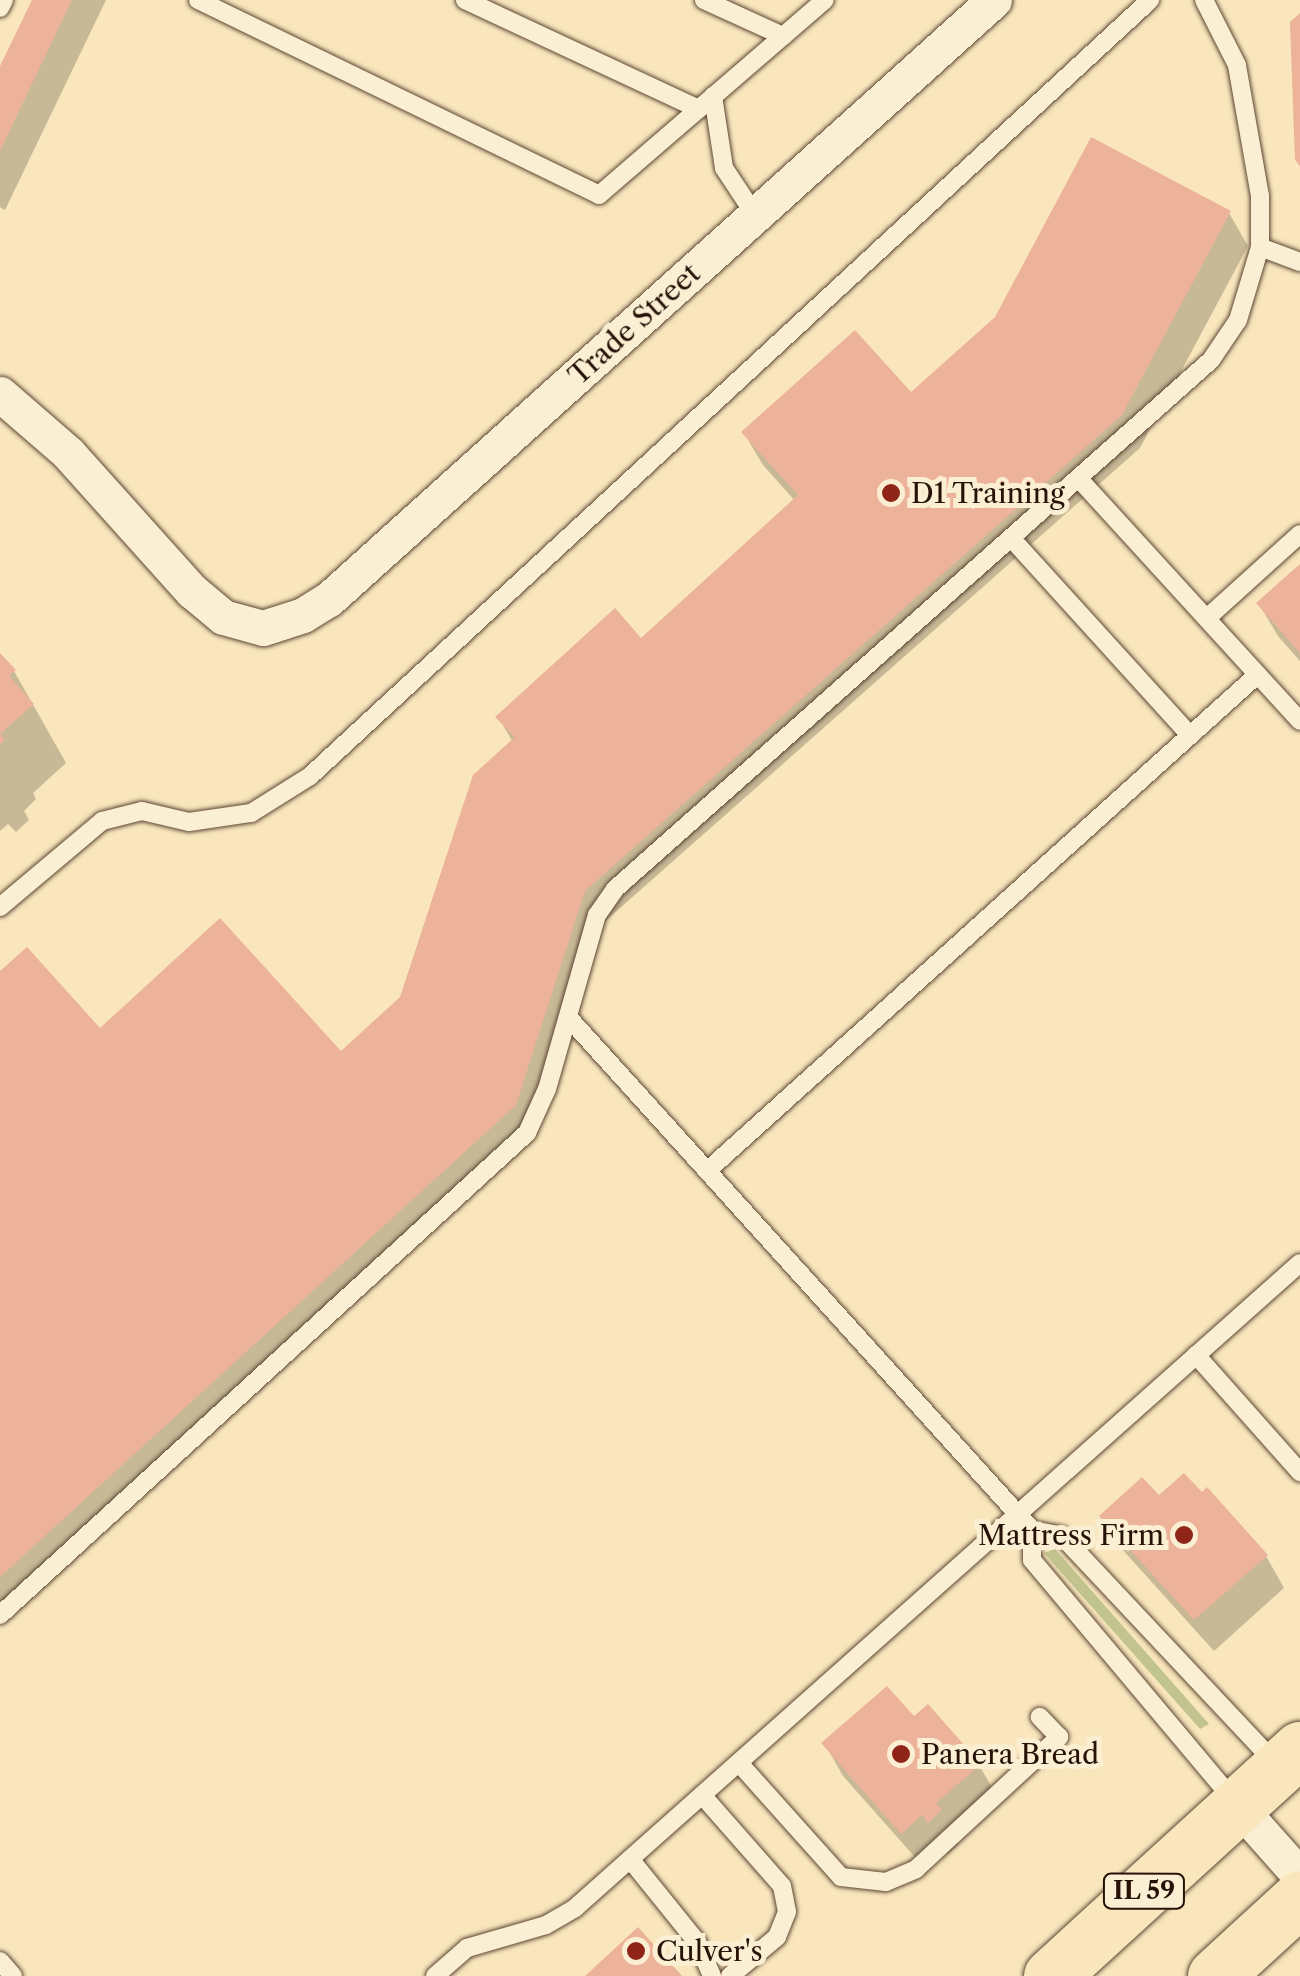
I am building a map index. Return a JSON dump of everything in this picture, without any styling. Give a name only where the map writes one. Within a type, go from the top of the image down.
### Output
[{"type":"main road","name":"IL 59","points":[[1051,1976],[1237,1805],[1293,1768]]},
{"type":"main road","points":[[1215,1976],[1300,1898]]},
{"type":"street","name":"Trade Street","points":[[0,394],[68,453],[192,590],[223,617],[263,628],[303,615],[329,599],[994,0]]},
{"type":"street","points":[[1237,1805],[1300,1876]]},
{"type":"lane","points":[[0,8],[4,0]]},
{"type":"lane","points":[[198,0],[600,195],[824,0]]},
{"type":"lane","points":[[465,0],[706,102]]},
{"type":"lane","points":[[704,0],[783,36]]},
{"type":"lane","points":[[0,906],[102,821],[142,811],[190,822],[251,813],[310,776],[1150,0]]},
{"type":"lane","points":[[0,1615],[528,1133],[547,1089],[597,915],[615,889],[1212,360],[1238,320],[1260,247],[1260,196],[1238,65],[1204,0]]},
{"type":"lane","points":[[706,102],[724,168],[755,215]]},
{"type":"lane","points":[[1260,247],[1300,262]]},
{"type":"lane","points":[[1080,480],[1300,722]]},
{"type":"lane","points":[[1207,618],[1300,534]]},
{"type":"lane","points":[[1012,539],[1190,735]]},
{"type":"lane","points":[[708,1171],[1258,675]]},
{"type":"lane","points":[[568,1017],[1032,1530],[1062,1536],[1293,1768]]},
{"type":"lane","points":[[435,1976],[467,1948],[546,1924],[575,1908],[1300,1263]]},
{"type":"lane","points":[[1196,1355],[1300,1472]]},
{"type":"lane","points":[[1032,1530],[1032,1560],[1237,1805]]},
{"type":"lane","points":[[739,1763],[842,1877],[886,1882],[916,1869],[1059,1737],[1040,1716]]},
{"type":"lane","points":[[702,1795],[782,1886],[787,1912],[776,1937],[730,1976]]},
{"type":"lane","points":[[630,1859],[697,1942],[712,1976]]},
{"type":"lane","points":[[0,1961],[14,1976]]},
{"type":"green space","points":[[1055,1549],[1209,1724],[1200,1729],[1044,1553]]},
{"type":"building","points":[[32,0],[72,0],[0,151],[0,66]]},
{"type":"building","points":[[1300,13],[1300,166],[1295,160],[1290,22]]},
{"type":"building","points":[[1091,137],[1231,211],[1122,415],[585,891],[516,1105],[0,1577],[0,971],[27,947],[100,1028],[220,918],[341,1051],[400,997],[473,775],[515,737],[495,717],[615,608],[641,638],[798,495],[741,432],[855,330],[911,392],[995,317]]},
{"type":"building","points":[[1300,564],[1300,653],[1256,603]]},
{"type":"building","points":[[0,653],[16,670],[9,676],[34,704],[0,734]]},
{"type":"building","name":"Mattress Firm","points":[[1184,1473],[1202,1492],[1207,1487],[1268,1555],[1194,1620],[1099,1516],[1142,1477],[1159,1495]]},
{"type":"building","name":"Panera Bread","points":[[887,1686],[914,1716],[928,1704],[981,1764],[936,1803],[942,1810],[928,1823],[922,1815],[901,1834],[821,1743]]},
{"type":"building","name":"Culver's","points":[[638,1927],[682,1976],[585,1976]]},
{"type":"place","name":"D1 Training","points":[[891,493]]},
{"type":"place","name":"Mattress Firm","points":[[1184,1535]]},
{"type":"place","name":"Panera Bread","points":[[901,1754]]},
{"type":"place","name":"Culver's","points":[[636,1951]]}]
